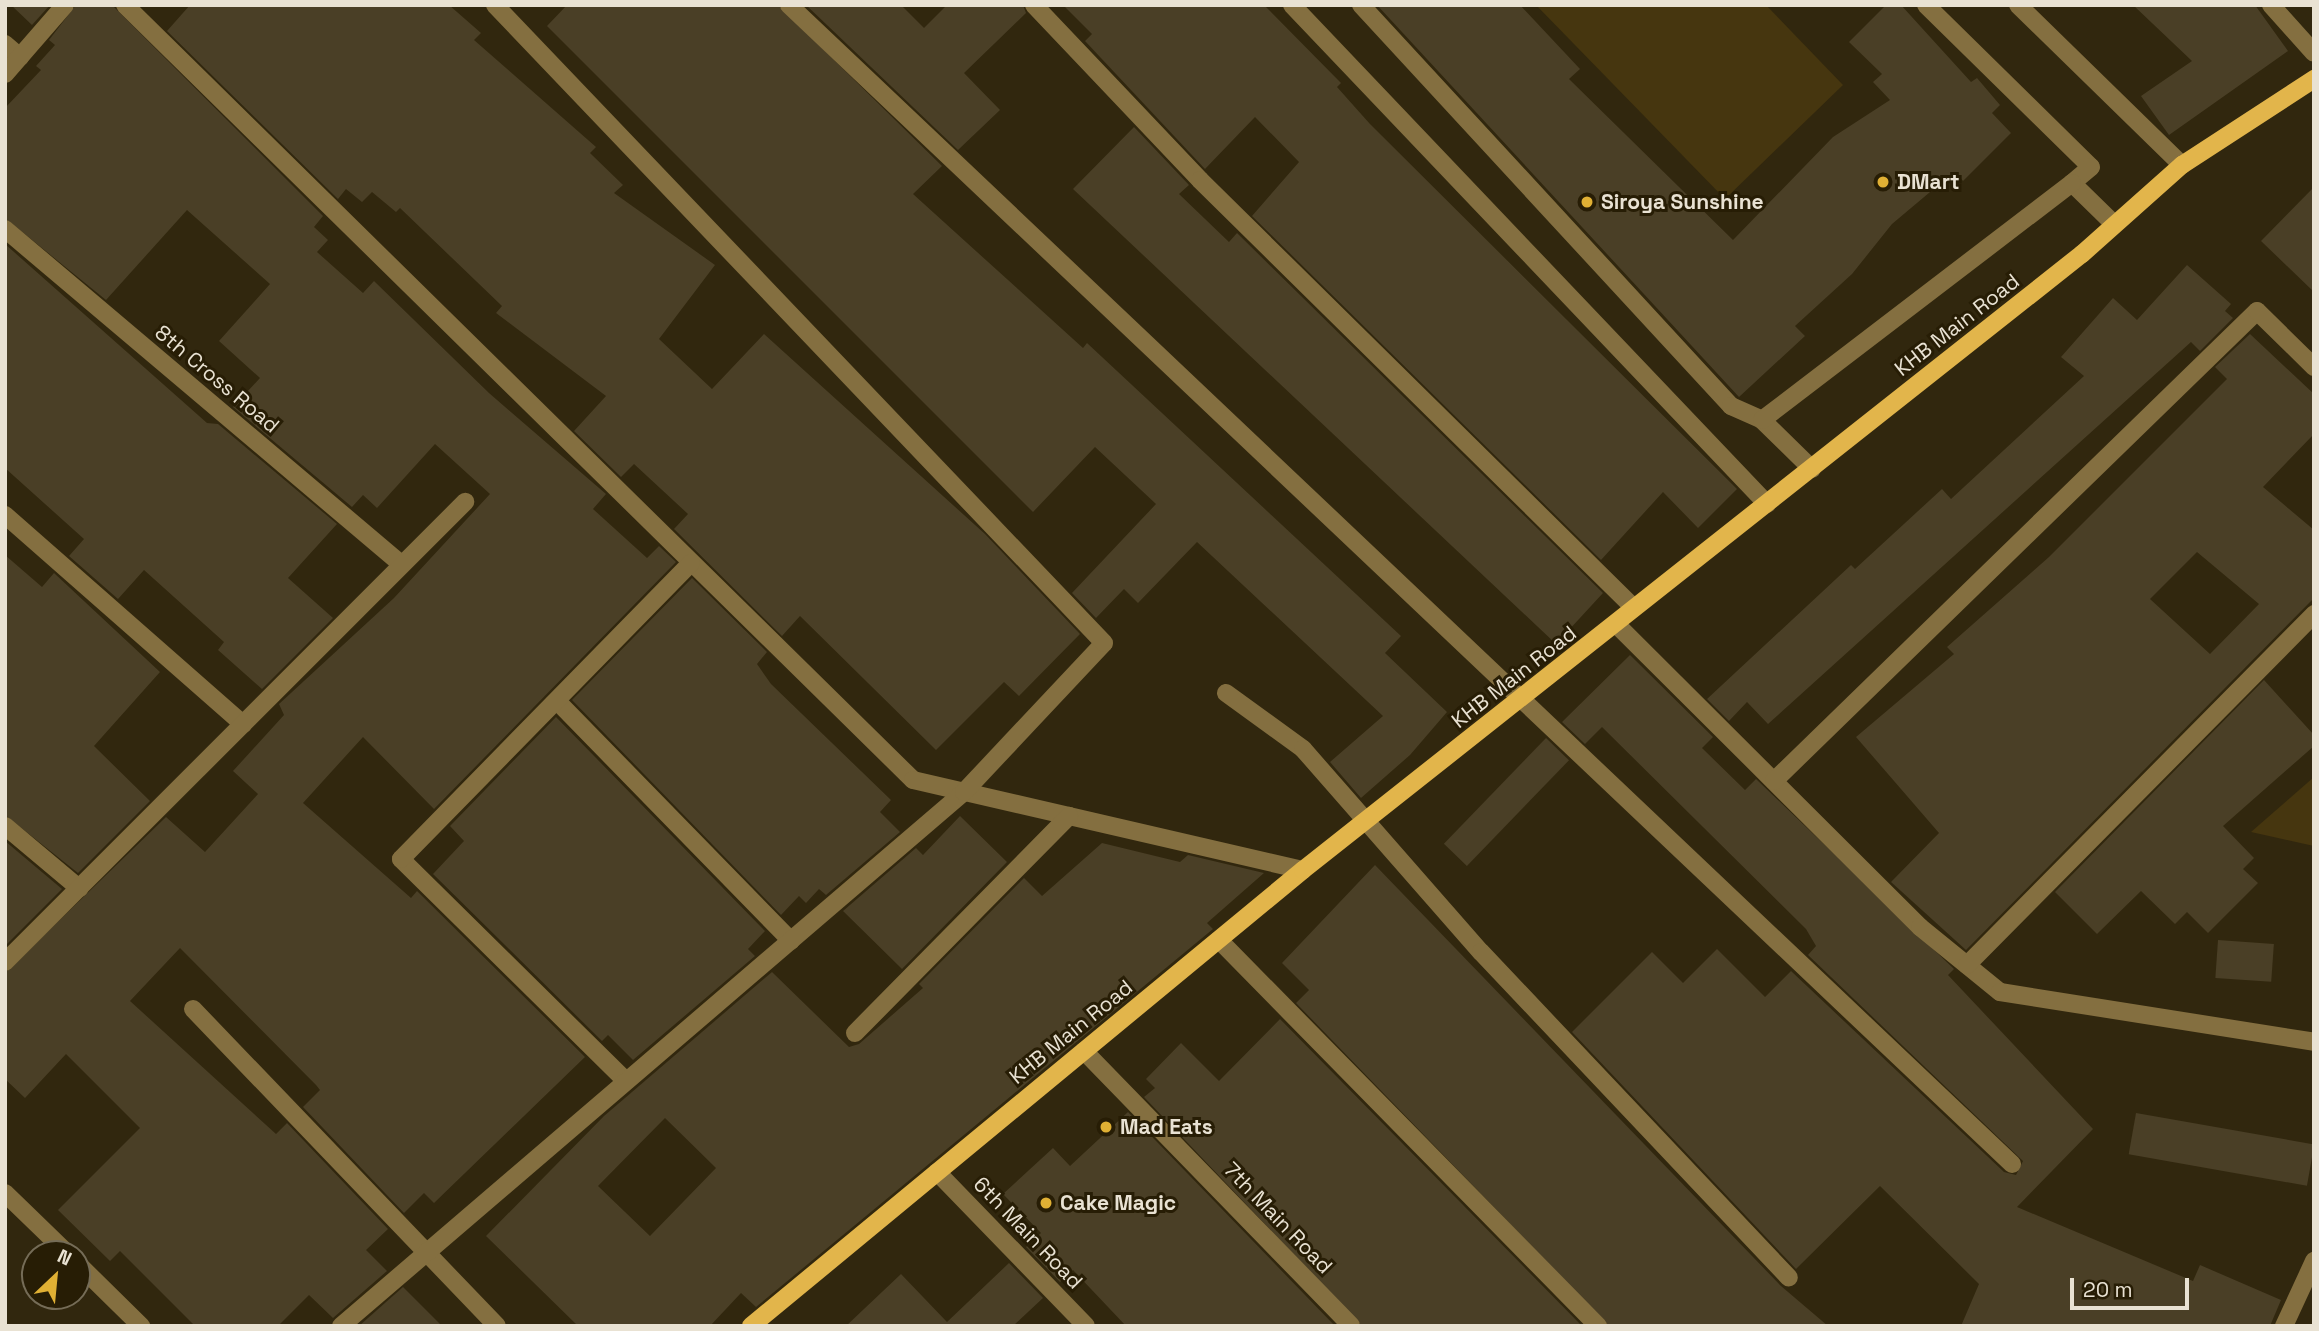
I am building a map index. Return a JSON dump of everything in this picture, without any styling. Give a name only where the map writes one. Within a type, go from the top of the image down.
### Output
[{"type":"main road","name":"KHB Main Road","points":[[751,1326],[1303,870],[1617,625],[1633,607],[1812,468],[2114,224],[2182,165],[2314,79]]},
{"type":"street","points":[[5,74],[65,5]]},
{"type":"street","points":[[125,5],[913,780],[1303,870]]},
{"type":"street","points":[[341,1326],[964,792],[1104,643],[495,5]]},
{"type":"street","points":[[789,5],[2012,1164]]},
{"type":"street","points":[[1034,5],[1200,180],[1633,607]]},
{"type":"street","points":[[1292,5],[1767,504]]},
{"type":"street","points":[[1361,5],[1731,406],[1762,420],[1812,468]]},
{"type":"street","points":[[1762,420],[2091,167],[1926,5]]},
{"type":"street","points":[[2018,5],[2182,165]]},
{"type":"street","points":[[2271,5],[2314,53]]},
{"type":"street","points":[[5,44],[20,57]]},
{"type":"street","points":[[2072,183],[2114,224]]},
{"type":"street","name":"8th Cross Road","points":[[5,229],[400,563]]},
{"type":"street","points":[[1774,781],[2257,311],[2314,367]]},
{"type":"street","points":[[5,962],[400,563],[465,502]]},
{"type":"street","points":[[5,515],[243,724]]},
{"type":"street","points":[[626,1081],[401,859],[691,563]]},
{"type":"street","points":[[1967,965],[2314,614]]},
{"type":"street","points":[[1617,625],[1774,781],[1967,965],[2000,992],[2020,999],[2314,1042]]},
{"type":"street","points":[[1226,692],[1303,749],[1366,822],[1789,1278]]},
{"type":"street","points":[[557,701],[790,940]]},
{"type":"street","points":[[855,1032],[1069,816]]},
{"type":"street","points":[[5,826],[79,888]]},
{"type":"street","points":[[1219,940],[1598,1326]]},
{"type":"street","points":[[192,1009],[424,1254],[496,1326]]},
{"type":"street","name":"7th Main Road","points":[[1084,1051],[1351,1326]]},
{"type":"street","name":"6th Main Road","points":[[937,1172],[1086,1326]]},
{"type":"street","points":[[5,1192],[54,1240]]},
{"type":"street","points":[[2284,1326],[2314,1261]]},
{"type":"street","points":[[91,1277],[141,1326]]},
{"type":"shaded area","points":[[1536,5],[1766,5],[1843,85],[1725,199]]},
{"type":"shaded area","points":[[2314,777],[2314,846],[2251,832]]},
{"type":"building","points":[[11,5],[50,5],[32,25]]},
{"type":"building","points":[[76,5],[114,7],[323,216],[314,227],[328,240],[317,252],[363,293],[374,281],[489,393],[606,494],[593,509],[647,558],[659,546],[676,562],[434,809],[363,737],[303,803],[411,898],[417,891],[585,1057],[434,1203],[424,1193],[404,1213],[303,1107],[320,1090],[316,1085],[180,948],[130,1001],[276,1134],[287,1123],[388,1229],[366,1250],[387,1271],[333,1318],[309,1295],[278,1326],[195,1326],[120,1251],[110,1261],[58,1210],[140,1128],[66,1054],[25,1098],[5,1079],[5,973],[166,817],[205,852],[258,794],[233,771],[284,715],[279,704],[394,598],[490,494],[435,444],[377,508],[363,495],[352,507],[233,407],[260,378],[219,341],[270,284],[187,210],[106,300],[5,218],[5,108],[41,70],[36,66],[55,45],[49,40]]},
{"type":"building","points":[[190,5],[449,5],[481,33],[474,40],[596,147],[590,153],[623,185],[614,193],[715,265],[659,339],[712,389],[764,334],[985,534],[1080,634],[1019,696],[1004,682],[936,750],[800,616],[782,636],[674,529],[688,514],[634,464],[621,477],[574,431],[606,396],[496,313],[502,306],[400,208],[396,212],[372,192],[362,202],[346,189],[338,199],[167,31]]},
{"type":"building","points":[[567,5],[778,5],[942,166],[913,194],[1083,348],[1087,343],[1401,636],[1385,653],[1447,712],[1410,755],[1361,798],[1330,762],[1383,716],[1197,542],[1138,603],[1124,589],[1096,618],[1072,593],[1156,504],[1095,447],[1033,512],[547,26]]},
{"type":"building","points":[[806,5],[901,5],[924,28],[947,5],[1023,5],[1026,13],[964,73],[1000,110],[958,150]]},
{"type":"building","points":[[1063,5],[1264,5],[1341,83],[1337,87],[1370,124],[1737,489],[1698,528],[1663,492],[1601,560],[1252,216],[1299,162],[1255,117],[1205,169],[1085,41],[1092,34]]},
{"type":"building","name":"Siroya Sunshine","points":[[1377,5],[1520,5],[1580,69],[1569,79],[1733,240],[1833,137],[1890,100],[1873,82],[1882,74],[1849,42],[1886,5],[1901,5],[1971,82],[1977,78],[2000,105],[1992,113],[2011,133],[1963,181],[1958,175],[1941,192],[1936,187],[1892,224],[1852,274],[1795,326],[1805,336],[1739,397]]},
{"type":"building","points":[[2133,5],[2255,5],[2288,51],[2169,135],[2141,96],[2192,61]]},
{"type":"building","points":[[1134,127],[1189,185],[1179,194],[1229,242],[1237,233],[1603,593],[1556,644],[1073,189]]},
{"type":"building","points":[[2314,187],[2314,292],[2261,241]]},
{"type":"building","points":[[5,244],[207,423],[218,424],[337,524],[288,578],[333,618],[262,689],[218,650],[224,642],[144,570],[118,599],[69,556],[84,539],[5,468]]},
{"type":"building","points":[[2187,265],[2231,304],[2225,311],[2233,318],[2200,351],[2191,342],[1768,724],[1747,702],[1729,721],[1707,699],[1851,565],[1855,569],[1942,489],[1951,499],[2084,376],[2061,357],[2113,298],[2137,320]]},
{"type":"building","points":[[2250,334],[2314,394],[2314,434],[2263,487],[2314,530],[2314,598],[1966,950],[1891,882],[1939,833],[1856,737],[1954,654],[1947,647],[2049,557],[2227,379],[2215,367]],"holes":[[[2197,552],[2259,604],[2210,654],[2150,599]]]},
{"type":"building","points":[[5,555],[42,587],[54,573],[160,672],[94,746],[150,801],[78,873],[5,815]]},
{"type":"building","points":[[692,578],[767,652],[757,664],[771,684],[891,800],[880,812],[900,832],[826,895],[819,889],[806,903],[799,896],[781,915],[572,700]]},
{"type":"building","points":[[1630,655],[1713,737],[1702,748],[1745,790],[1756,779],[1954,969],[1948,975],[2093,1129],[2017,1207],[2193,1281],[2200,1265],[2281,1300],[2270,1326],[1961,1326],[1979,1284],[1880,1186],[1796,1269],[1572,1032],[1652,952],[1683,983],[1717,949],[1765,997],[1791,971],[2004,1172],[2016,1175],[2023,1161],[1808,955],[1816,946],[1806,929],[1602,727],[1585,744],[1562,722]]},
{"type":"building","points":[[2264,680],[2314,735],[2314,746],[2223,826],[2254,858],[2243,869],[2258,883],[2208,933],[2187,912],[2175,924],[2141,891],[2097,934],[2055,892]]},
{"type":"building","points":[[556,717],[765,931],[748,949],[755,956],[633,1060],[608,1035],[602,1041],[433,874],[464,841],[450,826]]},
{"type":"building","points":[[1546,738],[1569,760],[1467,866],[1444,844]]},
{"type":"building","points":[[960,816],[1007,862],[902,969],[843,911],[916,848],[923,855]]},
{"type":"building","points":[[5,841],[62,889],[5,946]]},
{"type":"building","points":[[1102,843],[1180,862],[1188,855],[1264,873],[1207,923],[1213,929],[756,1307],[741,1293],[710,1326],[578,1326],[486,1236],[604,1116],[772,972],[849,1047],[859,1044],[923,988],[919,984],[1024,878],[1042,896]],"holes":[[[665,1118],[716,1168],[650,1236],[598,1186]]]},
{"type":"building","points":[[1375,865],[1781,1286],[1828,1326],[1609,1326],[1296,1003],[1309,990],[1282,963]]},
{"type":"building","points":[[2218,940],[2274,944],[2271,982],[2215,978]]},
{"type":"building","points":[[1280,1019],[1582,1326],[1362,1326],[1144,1097],[1155,1088],[1146,1079],[1181,1043],[1219,1081]]},
{"type":"building","points":[[1128,1112],[1335,1326],[1126,1326],[1073,1270],[1060,1282],[1026,1247],[1041,1233],[1003,1194],[1053,1148],[1070,1166]]},
{"type":"building","points":[[2136,1113],[2314,1144],[2307,1186],[2129,1154]]},
{"type":"building","points":[[1009,1263],[1043,1298],[1013,1326],[846,1326],[901,1274],[947,1322]]},
{"type":"building","points":[[403,1287],[442,1326],[359,1326]]},
{"type":"place","name":"DMart","points":[[1883,182]]},
{"type":"place","name":"Siroya Sunshine","points":[[1587,202]]},
{"type":"place","name":"Mad Eats","points":[[1106,1127]]},
{"type":"place","name":"Cake Magic","points":[[1046,1203]]}]
